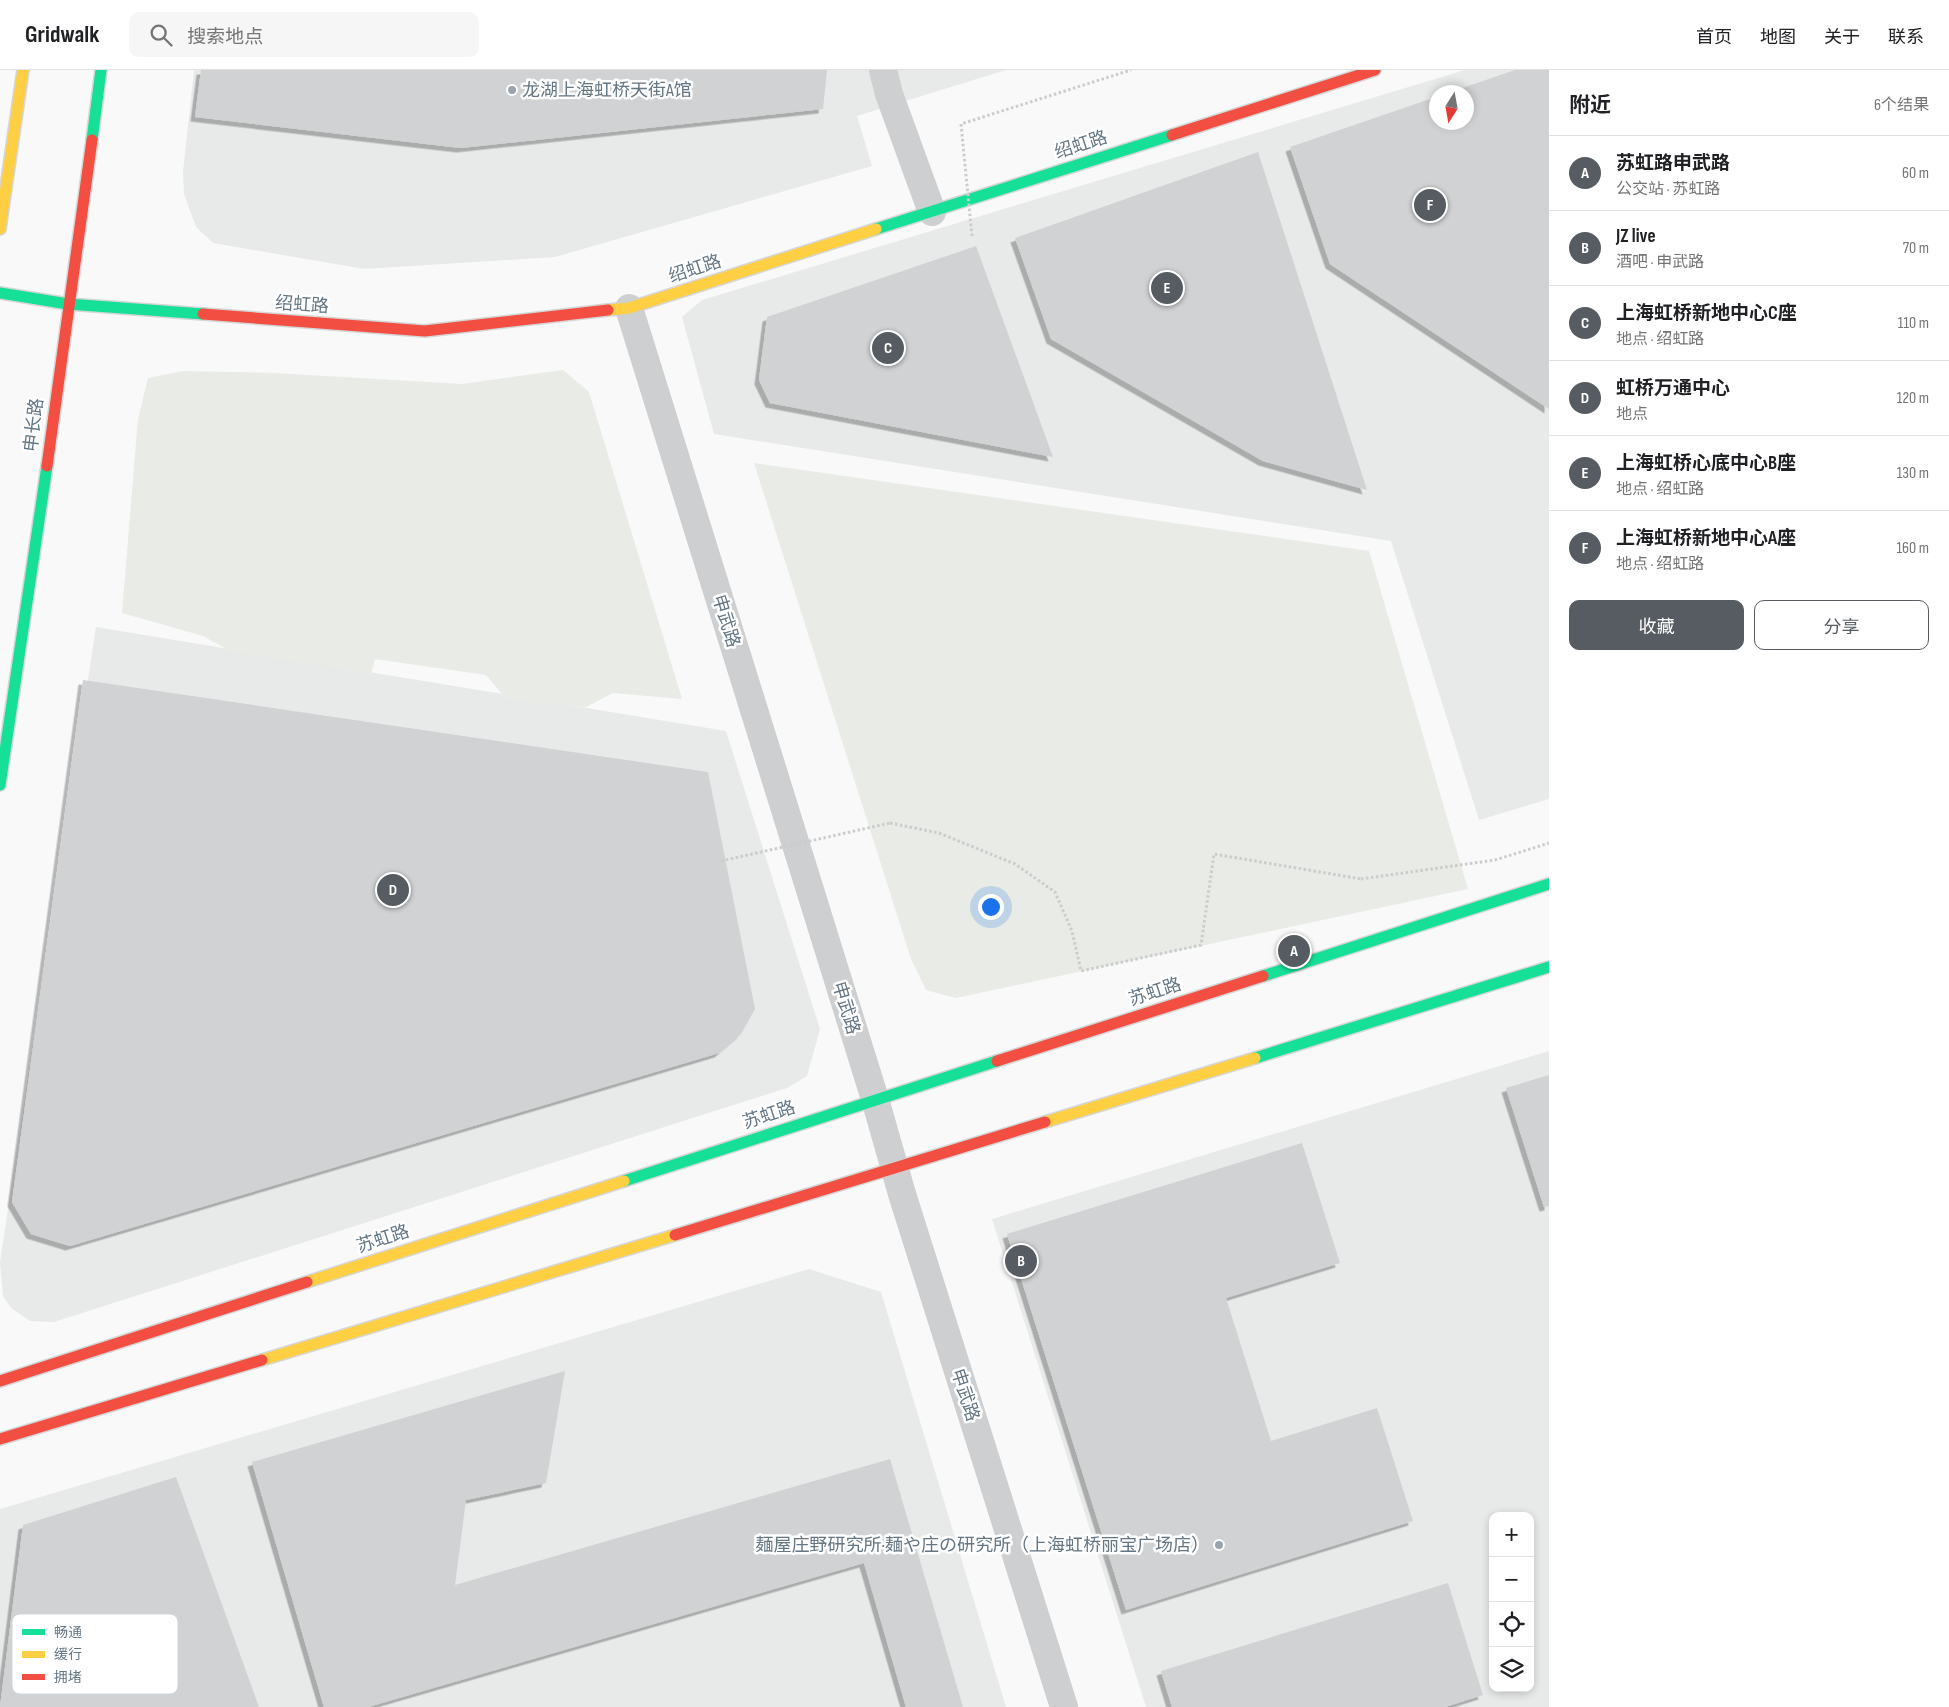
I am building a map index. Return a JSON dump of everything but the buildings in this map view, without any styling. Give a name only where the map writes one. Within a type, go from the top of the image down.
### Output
[{"type":"main road","points":[[0,229],[23,70]]},
{"type":"main road","name":"申长路","points":[[0,785],[32,578],[101,70]]},
{"type":"main road","name":"绍虹路","points":[[0,293],[68,304],[425,332],[629,308],[1375,70]]},
{"type":"main road","name":"苏虹路","points":[[0,1381],[1549,884]]},
{"type":"main road","points":[[0,1439],[1549,967]]},
{"type":"street","points":[[883,70],[889,94],[932,212]]},
{"type":"street","name":"申武路","points":[[629,308],[875,1099],[894,1168],[1064,1707]]},
{"type":"path","points":[[972,236],[961,124],[1131,70]]},
{"type":"path","points":[[721,861],[890,823],[939,833],[1015,864],[1055,892],[1072,931],[1081,971],[1201,946],[1214,854],[1361,880],[1495,860],[1549,843]]},
{"type":"shaded area","points":[[194,70],[1006,70],[857,116],[872,166],[555,257],[364,269],[213,243],[196,227],[184,194],[183,172]]},
{"type":"shaded area","points":[[1465,70],[1549,70],[1549,799],[1479,820],[1391,541],[714,434],[682,317],[702,300]]},
{"type":"shaded area","points":[[563,370],[589,392],[682,699],[613,693],[586,707],[507,700],[486,675],[375,659],[371,674],[232,652],[203,636],[122,613],[138,419],[148,378],[183,371],[274,373],[462,384]]},
{"type":"shaded area","points":[[754,463],[1369,551],[1468,889],[956,998],[926,990],[911,959]]},
{"type":"shaded area","points":[[96,627],[726,731],[820,1029],[807,1076],[787,1088],[54,1322],[30,1321],[11,1308],[3,1296],[0,1262]]},
{"type":"shaded area","points":[[1549,1051],[1549,1707],[1146,1707],[992,1219]]},
{"type":"shaded area","points":[[809,1269],[881,1292],[1006,1707],[0,1707],[0,1509]]},
{"type":"traffic: fast","points":[[92,140],[101,70]]},
{"type":"traffic: fast","points":[[876,229],[1172,135]]},
{"type":"traffic: fast","points":[[0,293],[68,304],[203,314]]},
{"type":"traffic: fast","points":[[0,785],[47,466]]},
{"type":"traffic: fast","points":[[1263,976],[1549,884]]},
{"type":"traffic: fast","points":[[1255,1058],[1549,967]]},
{"type":"traffic: fast","points":[[624,1181],[997,1061]]},
{"type":"traffic: slow","points":[[0,229],[23,70]]},
{"type":"traffic: slow","points":[[608,310],[629,308],[876,229]]},
{"type":"traffic: slow","points":[[1045,1122],[1255,1058]]},
{"type":"traffic: slow","points":[[307,1282],[624,1181]]},
{"type":"traffic: slow","points":[[262,1360],[675,1235]]},
{"type":"traffic: jam","points":[[1172,135],[1375,70]]},
{"type":"traffic: jam","points":[[47,466],[92,140]]},
{"type":"traffic: jam","points":[[203,314],[425,331],[608,310]]},
{"type":"traffic: jam","points":[[997,1061],[1263,976]]},
{"type":"traffic: jam","points":[[675,1235],[1045,1122]]},
{"type":"traffic: jam","points":[[0,1381],[307,1282]]},
{"type":"traffic: jam","points":[[0,1439],[262,1360]]},
{"type":"place","name":"龙湖上海虹桥天街A馆","points":[[512,90]]},
{"type":"place","name":"上海虹桥新地中心A座","points":[[1430,205]]},
{"type":"place","name":"上海虹桥心底中心B座","points":[[1167,288]]},
{"type":"place","name":"上海虹桥新地中心C座","points":[[888,348]]},
{"type":"place","name":"虹桥万通中心","points":[[393,890]]},
{"type":"place","name":"苏虹路申武路","points":[[1294,951]]},
{"type":"place","name":"JZ live","points":[[1021,1261]]},
{"type":"place","name":"麺屋庄野研究所·麺や庄の研究所（上海虹桥丽宝广场店）","points":[[1219,1545]]}]
